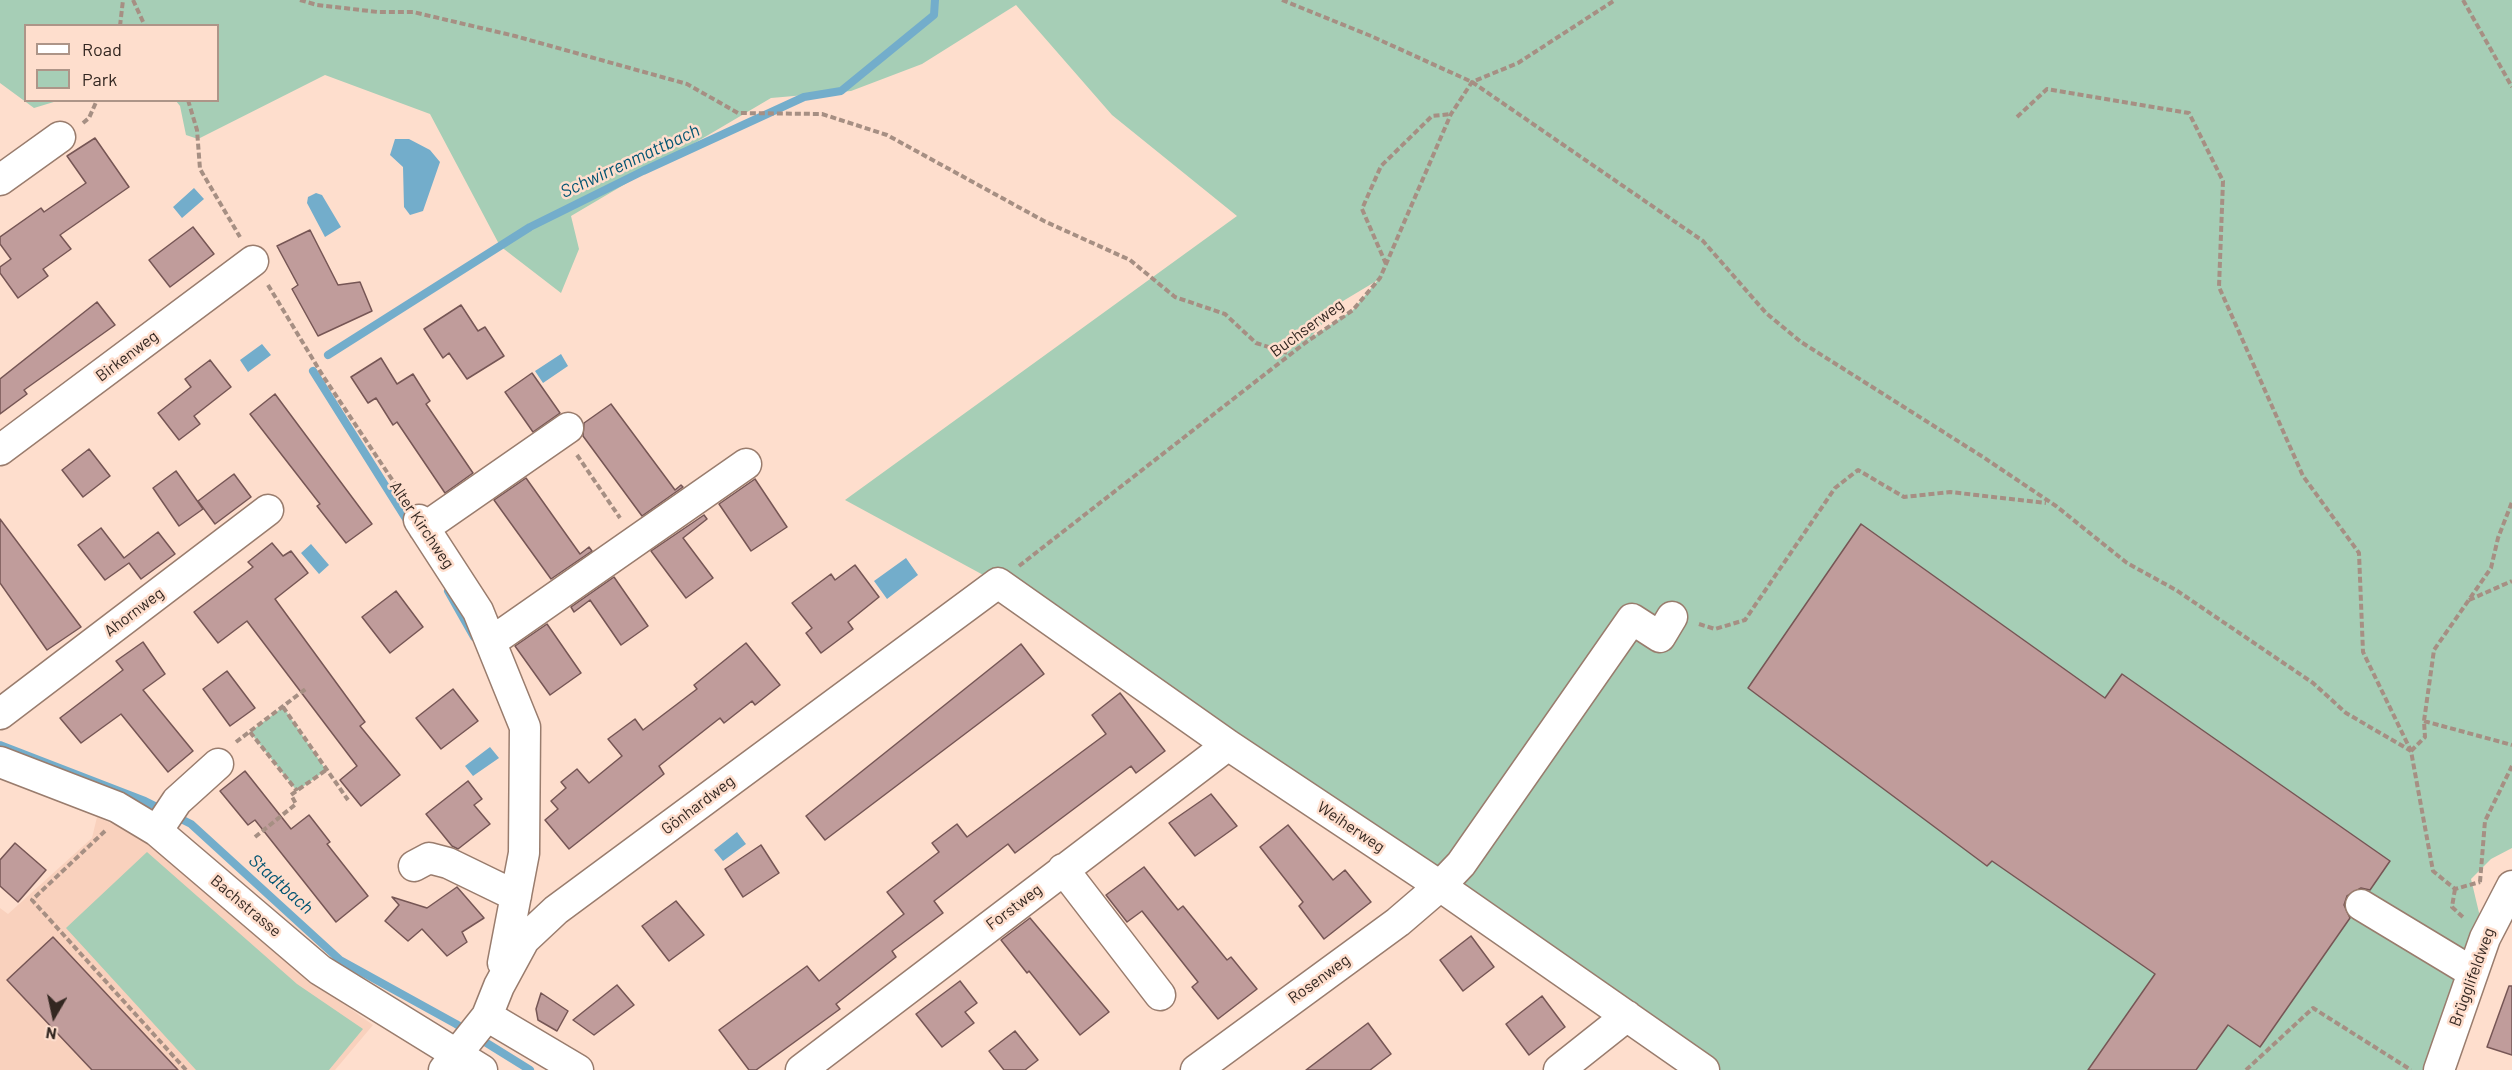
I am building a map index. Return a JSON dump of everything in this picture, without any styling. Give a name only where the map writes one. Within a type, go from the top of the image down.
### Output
[{"type":"street","points":[[0,180],[60,136]]},
{"type":"street","name":"Birkenweg","points":[[0,450],[253,261]]},
{"type":"street","points":[[421,524],[564,430]]},
{"type":"street","points":[[491,642],[746,464]]},
{"type":"street","name":"Ahornweg","points":[[0,714],[268,510]]},
{"type":"street","name":"Alter Kirchweg","points":[[421,524],[478,610],[525,727],[524,853],[499,986]]},
{"type":"street","name":"Weiherweg","points":[[998,583],[1228,746],[1440,886],[1704,1070]]},
{"type":"street","name":"Gönhardweg","points":[[461,1065],[524,939],[556,910],[998,583]]},
{"type":"street","name":"Rosenweg","points":[[1196,1070],[1398,922],[1440,886],[1461,864],[1632,619],[1660,637],[1672,617]]},
{"type":"street","name":"Forstweg","points":[[801,1070],[1228,746]]},
{"type":"street","name":"Bachstrasse","points":[[0,762],[126,812],[157,831],[320,970],[461,1065]]},
{"type":"street","points":[[157,831],[177,801],[218,764]]},
{"type":"street","points":[[414,866],[429,858],[439,860],[516,896]]},
{"type":"street","points":[[1063,869],[1160,995]]},
{"type":"street","name":"Brügglifeldweg","points":[[2439,1070],[2472,972],[2502,900],[2512,886]]},
{"type":"street","points":[[2361,905],[2472,972]]},
{"type":"street","points":[[487,1016],[578,1070]]},
{"type":"street","points":[[1559,1070],[1627,1016]]},
{"type":"path","points":[[120,24],[123,0]]},
{"type":"path","points":[[133,0],[144,24]]},
{"type":"path","points":[[300,0],[317,5],[378,12],[413,12],[515,36],[687,84],[738,113],[822,114],[887,135],[1044,221],[1130,260],[1175,297],[1225,314],[1256,343],[1291,354]]},
{"type":"path","points":[[1282,0],[1371,36],[1472,82],[1703,241],[1766,313],[1801,342],[1983,457],[2048,503]]},
{"type":"path","points":[[1472,82],[1518,63],[1615,0]]},
{"type":"path","points":[[2463,0],[2512,87]]},
{"type":"path","name":"Buchserweg","points":[[998,583],[1291,354],[1353,310],[1380,278],[1451,114],[1472,82]]},
{"type":"path","points":[[2017,117],[2047,89],[2189,113],[2223,181],[2219,287],[2303,476],[2359,553],[2363,652],[2411,751],[2433,871],[2455,889],[2480,882]]},
{"type":"path","name":"Alter Kirchweg","points":[[189,102],[197,130],[200,169],[322,376],[421,524]]},
{"type":"path","points":[[1386,265],[1362,209],[1381,166],[1432,116],[1451,114]]},
{"type":"path","points":[[564,430],[636,541]]},
{"type":"path","points":[[1672,617],[1715,628],[1745,620],[1835,488],[1858,470],[1904,497],[1950,492],[2048,503],[2056,506],[2127,562],[2176,590],[2313,683],[2346,713],[2411,751]]},
{"type":"path","points":[[2411,751],[2425,737],[2424,721],[2434,650],[2491,568],[2498,538],[2512,502]]},
{"type":"path","points":[[2469,601],[2512,581]]},
{"type":"path","points":[[283,707],[348,800]]},
{"type":"path","points":[[2424,721],[2512,745]]},
{"type":"path","points":[[250,732],[297,791]]},
{"type":"path","points":[[2481,893],[2485,821],[2512,766]]},
{"type":"path","points":[[255,837],[296,804],[291,795],[326,770]]},
{"type":"path","points":[[126,812],[32,900],[186,1070]]},
{"type":"path","points":[[2246,1070],[2313,1008],[2412,1070]]},
{"type":"shaded area","points":[[97,817],[156,843],[310,980],[373,1025],[335,1070],[0,1070],[0,908],[8,914],[92,838]]},
{"type":"green space","points":[[0,0],[2512,0],[2512,848],[2491,859],[2471,879],[2485,938],[2439,1070],[1704,1070],[998,583],[845,500],[1237,216],[1112,115],[1016,5],[922,64],[851,91],[771,98],[571,216],[579,249],[561,293],[500,246],[430,114],[325,75],[198,139],[186,135],[180,106],[177,102],[219,102],[219,24],[24,24],[24,101],[0,83]],"holes":[[[1378,280],[1353,310],[1307,341],[1343,301]]]},
{"type":"green space","points":[[26,102],[54,102],[34,108]]},
{"type":"green space","points":[[283,707],[326,770],[297,791],[250,732]]},
{"type":"green space","points":[[147,852],[297,984],[363,1029],[329,1070],[196,1070],[66,928]]},
{"type":"water","points":[[395,139],[409,139],[430,150],[440,162],[423,211],[410,215],[404,207],[403,167],[390,155]]},
{"type":"water","points":[[194,188],[204,199],[182,218],[173,207]]},
{"type":"water","points":[[316,193],[322,195],[341,227],[325,237],[307,203],[308,197]]},
{"type":"water","points":[[262,344],[271,355],[248,372],[240,360]]},
{"type":"water","points":[[561,354],[568,366],[543,383],[535,371]]},
{"type":"water","points":[[311,544],[329,565],[319,574],[301,553]]},
{"type":"water","points":[[906,558],[918,575],[887,599],[874,581]]},
{"type":"water","points":[[490,747],[499,758],[473,776],[465,766]]},
{"type":"water","points":[[737,832],[746,844],[723,861],[714,850]]},
{"type":"building","points":[[95,138],[129,187],[60,235],[71,249],[43,269],[48,276],[18,298],[0,273],[0,267],[11,259],[0,244],[0,237],[41,208],[44,212],[86,183],[67,156]]},
{"type":"building","points":[[193,227],[214,254],[170,287],[149,260]]},
{"type":"building","points":[[310,230],[338,285],[360,282],[372,311],[318,336],[292,289],[298,285],[277,246]]},
{"type":"building","points":[[97,302],[115,325],[24,390],[27,394],[0,414],[0,379]]},
{"type":"building","points":[[461,305],[478,331],[485,327],[504,356],[467,379],[449,353],[443,358],[424,329]]},
{"type":"building","points":[[381,358],[397,384],[413,374],[430,401],[426,404],[473,473],[445,493],[397,422],[393,425],[376,398],[368,403],[351,377]]},
{"type":"building","points":[[210,360],[231,387],[194,416],[200,424],[179,440],[158,413],[191,387],[185,379]]},
{"type":"building","points":[[532,373],[560,413],[533,432],[505,392]]},
{"type":"building","points":[[275,394],[372,524],[346,543],[317,506],[320,504],[250,414]]},
{"type":"building","points":[[611,404],[675,490],[681,485],[683,487],[642,516],[583,436],[584,423]]},
{"type":"building","points":[[89,449],[110,476],[83,497],[62,470]]},
{"type":"building","points":[[176,471],[203,509],[179,526],[153,488]]},
{"type":"building","points":[[234,474],[251,497],[215,524],[198,501]]},
{"type":"building","points":[[526,478],[580,554],[589,547],[592,551],[551,579],[494,500]]},
{"type":"building","points":[[755,479],[787,527],[751,551],[719,504]]},
{"type":"building","points":[[704,515],[707,519],[683,538],[713,578],[686,598],[651,551]]},
{"type":"building","points":[[0,519],[81,627],[47,650],[0,583]]},
{"type":"building","points":[[1861,524],[2105,698],[2122,674],[2390,861],[2370,890],[2361,888],[2347,896],[2344,905],[2350,918],[2260,1047],[2228,1025],[2196,1070],[2088,1070],[2155,974],[1992,861],[1987,866],[1748,688]]},
{"type":"building","points":[[101,528],[124,558],[158,532],[175,554],[141,579],[129,563],[105,580],[78,545]]},
{"type":"building","points":[[272,543],[283,556],[291,551],[308,573],[275,599],[365,722],[360,726],[400,775],[361,806],[340,780],[357,766],[247,621],[218,643],[194,612],[253,567],[248,562]]},
{"type":"building","points":[[855,565],[879,597],[848,622],[853,629],[821,653],[806,633],[812,628],[792,603],[831,574],[835,580]]},
{"type":"building","points":[[614,577],[648,626],[621,645],[590,600],[574,612],[571,607]]},
{"type":"building","points":[[396,591],[423,627],[390,653],[362,617]]},
{"type":"building","points":[[547,624],[581,673],[550,695],[515,646]]},
{"type":"building","points":[[143,642],[165,674],[143,690],[193,751],[168,772],[121,714],[81,743],[60,718],[123,670],[116,661]]},
{"type":"building","points":[[746,643],[780,685],[755,705],[752,701],[724,723],[720,718],[659,766],[664,774],[569,849],[545,820],[558,809],[551,801],[566,788],[561,782],[577,769],[589,783],[622,756],[608,739],[635,719],[643,730],[697,689],[694,685]]},
{"type":"building","points":[[1021,644],[1044,674],[825,840],[806,816]]},
{"type":"building","points":[[227,671],[255,708],[230,726],[203,689]]},
{"type":"building","points":[[453,689],[478,721],[441,749],[416,718]]},
{"type":"building","points":[[1120,693],[1165,751],[1136,773],[1131,766],[1015,853],[1008,844],[934,901],[943,913],[892,951],[896,957],[836,1004],[840,1009],[756,1070],[749,1070],[719,1030],[807,966],[819,981],[904,914],[887,892],[939,852],[932,843],[957,824],[967,837],[1106,734],[1092,715]]},
{"type":"building","points":[[245,771],[291,829],[309,815],[330,842],[327,844],[368,896],[336,922],[255,820],[248,825],[220,791]]},
{"type":"building","points":[[468,781],[482,799],[474,805],[490,824],[458,849],[452,846],[426,814]]},
{"type":"building","points":[[1211,794],[1237,826],[1195,856],[1169,823]]},
{"type":"building","points":[[1288,825],[1333,880],[1345,870],[1371,902],[1324,939],[1299,906],[1303,902],[1260,847]]},
{"type":"building","points":[[15,843],[46,870],[18,902],[0,886],[0,860]]},
{"type":"building","points":[[761,845],[779,873],[743,897],[725,869]]},
{"type":"building","points":[[1144,867],[1178,910],[1183,906],[1227,960],[1231,957],[1257,989],[1218,1019],[1192,987],[1198,982],[1142,911],[1127,922],[1106,895]]},
{"type":"building","points":[[457,887],[484,918],[462,932],[467,942],[447,956],[422,929],[408,941],[385,921],[399,905],[392,897],[427,908]]},
{"type":"building","points":[[676,901],[704,935],[669,961],[642,926]]},
{"type":"building","points":[[1030,918],[1109,1012],[1080,1035],[1001,940]]},
{"type":"building","points":[[1471,936],[1494,967],[1463,991],[1440,960]]},
{"type":"building","points":[[53,937],[178,1070],[92,1070],[7,980]]},
{"type":"building","points":[[960,981],[977,1003],[965,1012],[974,1023],[942,1047],[916,1014]]},
{"type":"building","points":[[617,985],[634,1005],[594,1035],[573,1020]]},
{"type":"building","points":[[2509,986],[2512,986],[2512,1055],[2487,1047]]},
{"type":"building","points":[[541,993],[568,1011],[557,1031],[538,1020],[536,1009]]},
{"type":"building","points":[[1542,996],[1565,1027],[1529,1055],[1506,1024]]},
{"type":"building","points":[[1368,1023],[1391,1054],[1370,1070],[1306,1070]]},
{"type":"building","points":[[1015,1031],[1038,1060],[1025,1070],[1004,1070],[989,1051]]},
{"type":"waterway","name":"Schwirrenmattbach","points":[[328,355],[530,227],[643,171],[804,97],[841,91],[934,15],[935,0]]},
{"type":"waterway","name":"Schwirrenmattbach","points":[[313,371],[410,525]]},
{"type":"waterway","name":"Schwirrenmattbach","points":[[448,591],[474,637]]},
{"type":"waterway","name":"Stadtbach","points":[[0,745],[145,801],[191,824],[340,960],[456,1024],[530,1070]]}]
